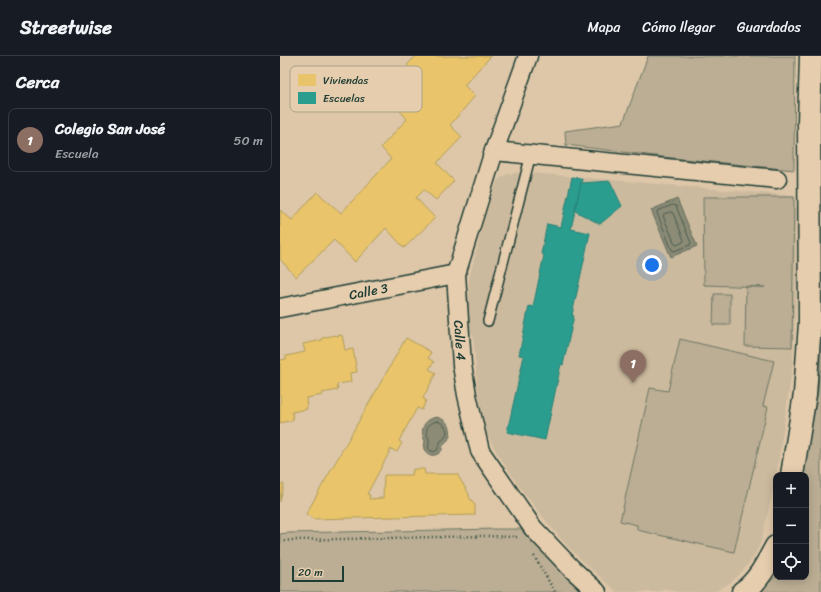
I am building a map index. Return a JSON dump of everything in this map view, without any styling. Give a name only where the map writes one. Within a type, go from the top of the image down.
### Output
[{"type":"street","name":"Calle 4","points":[[528,56],[494,151],[456,274],[462,365],[467,395],[480,451],[533,528],[571,568],[597,592]]},
{"type":"street","points":[[792,472],[805,394],[810,323],[809,123],[811,56]]},
{"type":"street","points":[[494,151],[777,179]]},
{"type":"street","name":"Calle 3","points":[[280,308],[456,274]]},
{"type":"street","points":[[743,592],[748,589],[765,568],[773,553]]},
{"type":"lane","points":[[488,321],[531,154]]},
{"type":"path","points":[[280,542],[291,540],[485,536],[517,537],[521,540]]},
{"type":"path","points":[[532,553],[555,592]]},
{"type":"shaded area","points":[[648,56],[795,56],[794,170],[664,157],[566,145],[565,131],[623,123]]},
{"type":"shaded area","points":[[520,172],[796,196],[797,279],[793,363],[777,472],[773,472],[773,491],[761,542],[753,558],[740,574],[730,583],[718,590],[713,592],[680,592],[666,590],[656,592],[617,592],[567,546],[542,516],[521,489],[497,453],[485,431],[479,408],[473,334],[469,332],[469,279],[484,219],[497,181],[508,174]]},
{"type":"shaded area","points":[[703,197],[794,197],[792,347],[745,346],[746,287],[765,287],[704,285]]},
{"type":"shaded area","points":[[714,294],[730,294],[730,325],[713,325]]},
{"type":"shaded area","points":[[821,316],[821,592],[759,592],[773,579],[809,580],[809,472],[803,472],[818,391]]},
{"type":"shaded area","points":[[680,339],[774,361],[763,406],[768,407],[734,552],[637,530],[637,525],[620,521],[650,388],[668,391]]},
{"type":"shaded area","points":[[521,529],[582,592],[280,592],[280,534]]},
{"type":"water","points":[[677,199],[697,246],[671,257],[651,210]]},
{"type":"water","points":[[436,417],[448,424],[450,427],[450,434],[449,439],[443,445],[441,451],[436,455],[430,455],[426,451],[422,433],[428,420]]},
{"type":"building: Viviendas","points":[[416,56],[491,56],[464,85],[475,96],[450,125],[462,137],[437,163],[454,181],[436,200],[424,190],[416,198],[435,218],[404,248],[386,228],[355,262],[334,240],[296,277],[280,259],[280,210],[292,220],[317,192],[341,213],[391,159],[381,147],[407,119],[401,112],[422,112],[422,66],[407,65]]},
{"type":"building: Viviendas","points":[[342,335],[345,350],[353,349],[357,372],[350,373],[351,382],[337,384],[338,390],[322,393],[323,395],[306,398],[307,409],[292,412],[293,420],[280,423],[280,360],[286,359],[286,356],[305,352],[303,344],[322,340],[322,338]]},
{"type":"building: Viviendas","points":[[406,338],[431,352],[428,358],[434,362],[429,369],[436,373],[423,398],[426,400],[422,410],[417,408],[399,441],[402,443],[397,452],[391,449],[367,494],[370,495],[369,499],[383,498],[384,475],[412,475],[413,469],[424,469],[425,474],[457,474],[475,505],[475,515],[313,519],[306,514]]},
{"type":"building: Viviendas","points":[[280,484],[284,484],[280,502]]},
{"type":"building: Escuelas","points":[[572,177],[582,179],[571,229],[590,233],[572,315],[574,316],[563,365],[561,364],[545,440],[507,432],[524,356],[519,355],[529,306],[533,307],[544,255],[541,254],[547,224],[561,227]]},
{"type":"building: Escuelas","points":[[610,181],[622,206],[600,224],[575,211],[581,183]]},
{"type":"place","name":"Colegio San José","points":[[633,383]]}]
